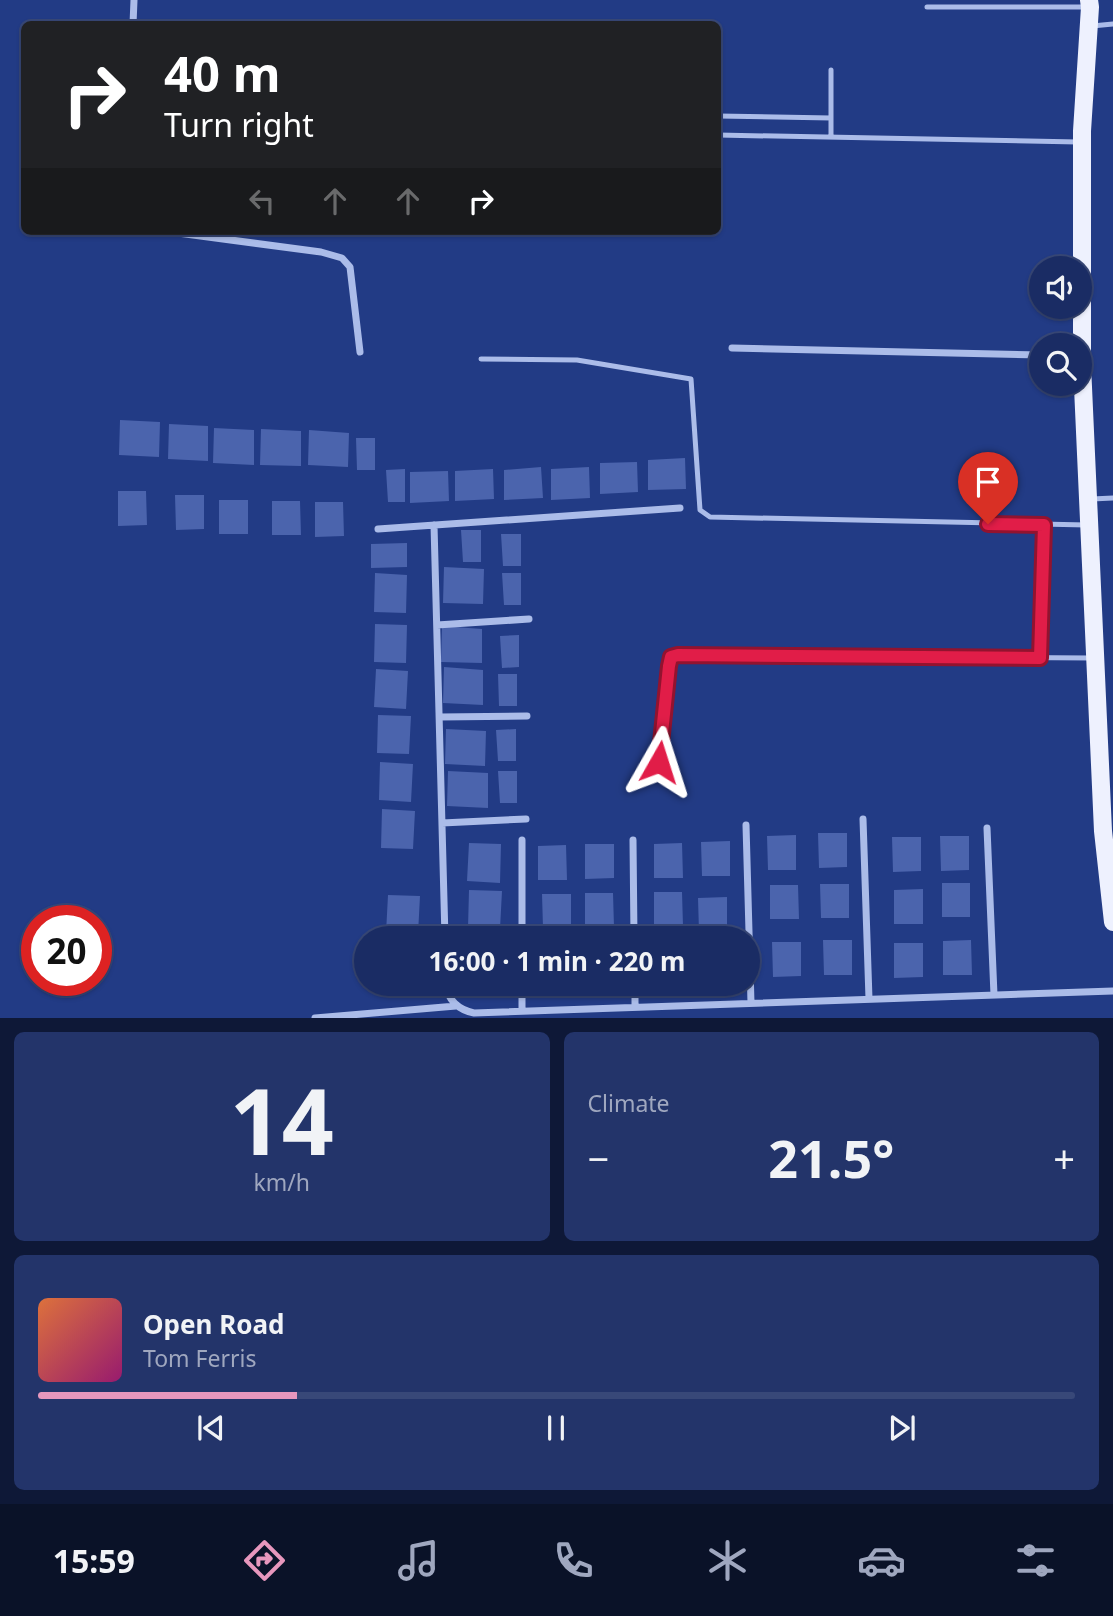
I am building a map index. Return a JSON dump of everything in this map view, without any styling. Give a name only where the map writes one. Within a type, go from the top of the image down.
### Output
[{"type":"main road","points":[[1081,333],[1082,142],[1089,4]]},
{"type":"main road","points":[[1083,396],[1103,831],[1113,922]]},
{"type":"street","points":[[133,21],[134,0]]},
{"type":"street","points":[[193,235],[321,252],[342,258],[350,267],[360,352]]},
{"type":"street","points":[[732,348],[1029,355]]},
{"type":"street","points":[[378,528],[680,508]]},
{"type":"street","points":[[434,525],[445,926]]},
{"type":"street","points":[[437,625],[529,619]]},
{"type":"street","points":[[440,718],[527,716]]},
{"type":"street","points":[[863,818],[869,999]]},
{"type":"street","points":[[442,823],[526,819]]},
{"type":"street","points":[[746,825],[751,1003]]},
{"type":"street","points":[[987,828],[994,995]]},
{"type":"street","points":[[522,840],[522,926]]},
{"type":"street","points":[[634,840],[634,926]]},
{"type":"street","points":[[314,1017],[456,1006],[474,1013],[1113,991]]},
{"type":"street","points":[[449,996],[456,1006]]},
{"type":"street","points":[[522,996],[522,1011]]},
{"type":"street","points":[[635,996],[635,1007]]},
{"type":"lane","points":[[927,7],[1089,4]]},
{"type":"lane","points":[[1089,26],[1113,24]]},
{"type":"lane","points":[[831,70],[831,137]]},
{"type":"lane","points":[[721,116],[831,117]]},
{"type":"lane","points":[[721,135],[1082,142]]},
{"type":"lane","points":[[481,359],[577,360],[691,379],[700,510],[710,517],[1089,525]]},
{"type":"lane","points":[[1088,500],[1113,498]]},
{"type":"lane","points":[[1040,658],[1044,525]]},
{"type":"lane","points":[[659,762],[669,666],[671,657],[678,655],[1095,659]]},
{"type":"building","points":[[120,420],[160,422],[159,457],[119,455]]},
{"type":"building","points":[[169,424],[208,426],[208,461],[168,459]]},
{"type":"building","points":[[214,428],[254,430],[254,465],[213,463]]},
{"type":"building","points":[[261,429],[301,431],[301,466],[260,465]]},
{"type":"building","points":[[309,430],[349,433],[348,467],[308,465]]},
{"type":"building","points":[[356,438],[375,438],[375,470],[357,470]]},
{"type":"building","points":[[685,458],[686,489],[648,490],[648,460]]},
{"type":"building","points":[[637,462],[638,492],[600,494],[600,463]]},
{"type":"building","points":[[541,467],[543,498],[504,500],[504,470]]},
{"type":"building","points":[[589,467],[590,498],[551,500],[551,469]]},
{"type":"building","points":[[405,469],[405,502],[388,502],[386,470]]},
{"type":"building","points":[[493,469],[494,499],[455,501],[455,471]]},
{"type":"building","points":[[448,471],[449,501],[410,503],[410,472]]},
{"type":"building","points":[[118,491],[146,491],[147,525],[118,526]]},
{"type":"building","points":[[175,495],[204,495],[204,529],[176,530]]},
{"type":"building","points":[[219,500],[248,500],[248,534],[219,534]]},
{"type":"building","points":[[272,501],[300,501],[301,535],[272,535]]},
{"type":"building","points":[[315,502],[343,502],[344,536],[315,537]]},
{"type":"building","points":[[461,530],[481,530],[481,562],[463,562]]},
{"type":"building","points":[[501,534],[521,534],[521,566],[503,566]]},
{"type":"building","points":[[407,543],[407,567],[371,568],[371,544]]},
{"type":"building","points":[[444,567],[484,569],[483,604],[443,603]]},
{"type":"building","points":[[375,573],[407,575],[406,613],[374,612]]},
{"type":"building","points":[[502,573],[521,573],[521,605],[504,605]]},
{"type":"building","points":[[375,624],[407,625],[406,663],[374,662]]},
{"type":"building","points":[[442,626],[482,629],[482,663],[441,662]]},
{"type":"building","points":[[519,635],[519,667],[502,668],[500,636]]},
{"type":"building","points":[[444,667],[483,670],[483,705],[443,703]]},
{"type":"building","points":[[376,669],[408,671],[406,709],[374,707]]},
{"type":"building","points":[[498,674],[517,674],[517,706],[499,706]]},
{"type":"building","points":[[378,715],[411,716],[409,754],[377,753]]},
{"type":"building","points":[[446,729],[486,731],[485,766],[445,764]]},
{"type":"building","points":[[516,729],[516,761],[498,761],[496,730]]},
{"type":"building","points":[[380,762],[413,764],[411,802],[379,800]]},
{"type":"building","points":[[448,771],[488,773],[488,808],[447,806]]},
{"type":"building","points":[[498,771],[517,771],[517,803],[500,803]]},
{"type":"building","points":[[382,809],[415,811],[413,849],[381,848]]},
{"type":"building","points":[[818,833],[847,833],[847,867],[819,868]]},
{"type":"building","points":[[796,835],[796,870],[768,870],[767,836]]},
{"type":"building","points":[[940,836],[969,836],[969,870],[941,871]]},
{"type":"building","points":[[892,837],[921,837],[921,871],[893,872]]},
{"type":"building","points":[[730,841],[730,876],[702,876],[701,842]]},
{"type":"building","points":[[469,843],[501,844],[500,883],[467,881]]},
{"type":"building","points":[[682,843],[683,878],[654,878],[654,844]]},
{"type":"building","points":[[585,844],[614,844],[614,878],[585,879]]},
{"type":"building","points":[[566,845],[567,880],[538,880],[538,846]]},
{"type":"building","points":[[942,883],[970,883],[970,917],[942,917]]},
{"type":"building","points":[[820,884],[849,884],[849,918],[821,918]]},
{"type":"building","points":[[770,885],[798,885],[799,919],[770,919]]},
{"type":"building","points":[[923,889],[923,924],[894,924],[894,890]]},
{"type":"building","points":[[469,890],[502,891],[500,926],[468,926]]},
{"type":"building","points":[[654,892],[682,892],[683,926],[654,926]]},
{"type":"building","points":[[585,893],[613,893],[614,926],[585,926]]},
{"type":"building","points":[[542,894],[571,894],[571,926],[543,926]]},
{"type":"building","points":[[388,895],[420,896],[418,926],[386,926]]},
{"type":"building","points":[[727,897],[727,926],[699,926],[698,898]]},
{"type":"building","points":[[823,940],[852,940],[852,975],[824,975]]},
{"type":"building","points":[[971,940],[972,975],[943,975],[943,941]]},
{"type":"building","points":[[772,942],[801,942],[801,976],[773,977]]},
{"type":"building","points":[[894,943],[923,943],[923,977],[894,978]]},
{"type":"route","points":[[659,762],[669,666],[671,657],[678,655],[1040,658],[1044,525],[988,524]]}]
